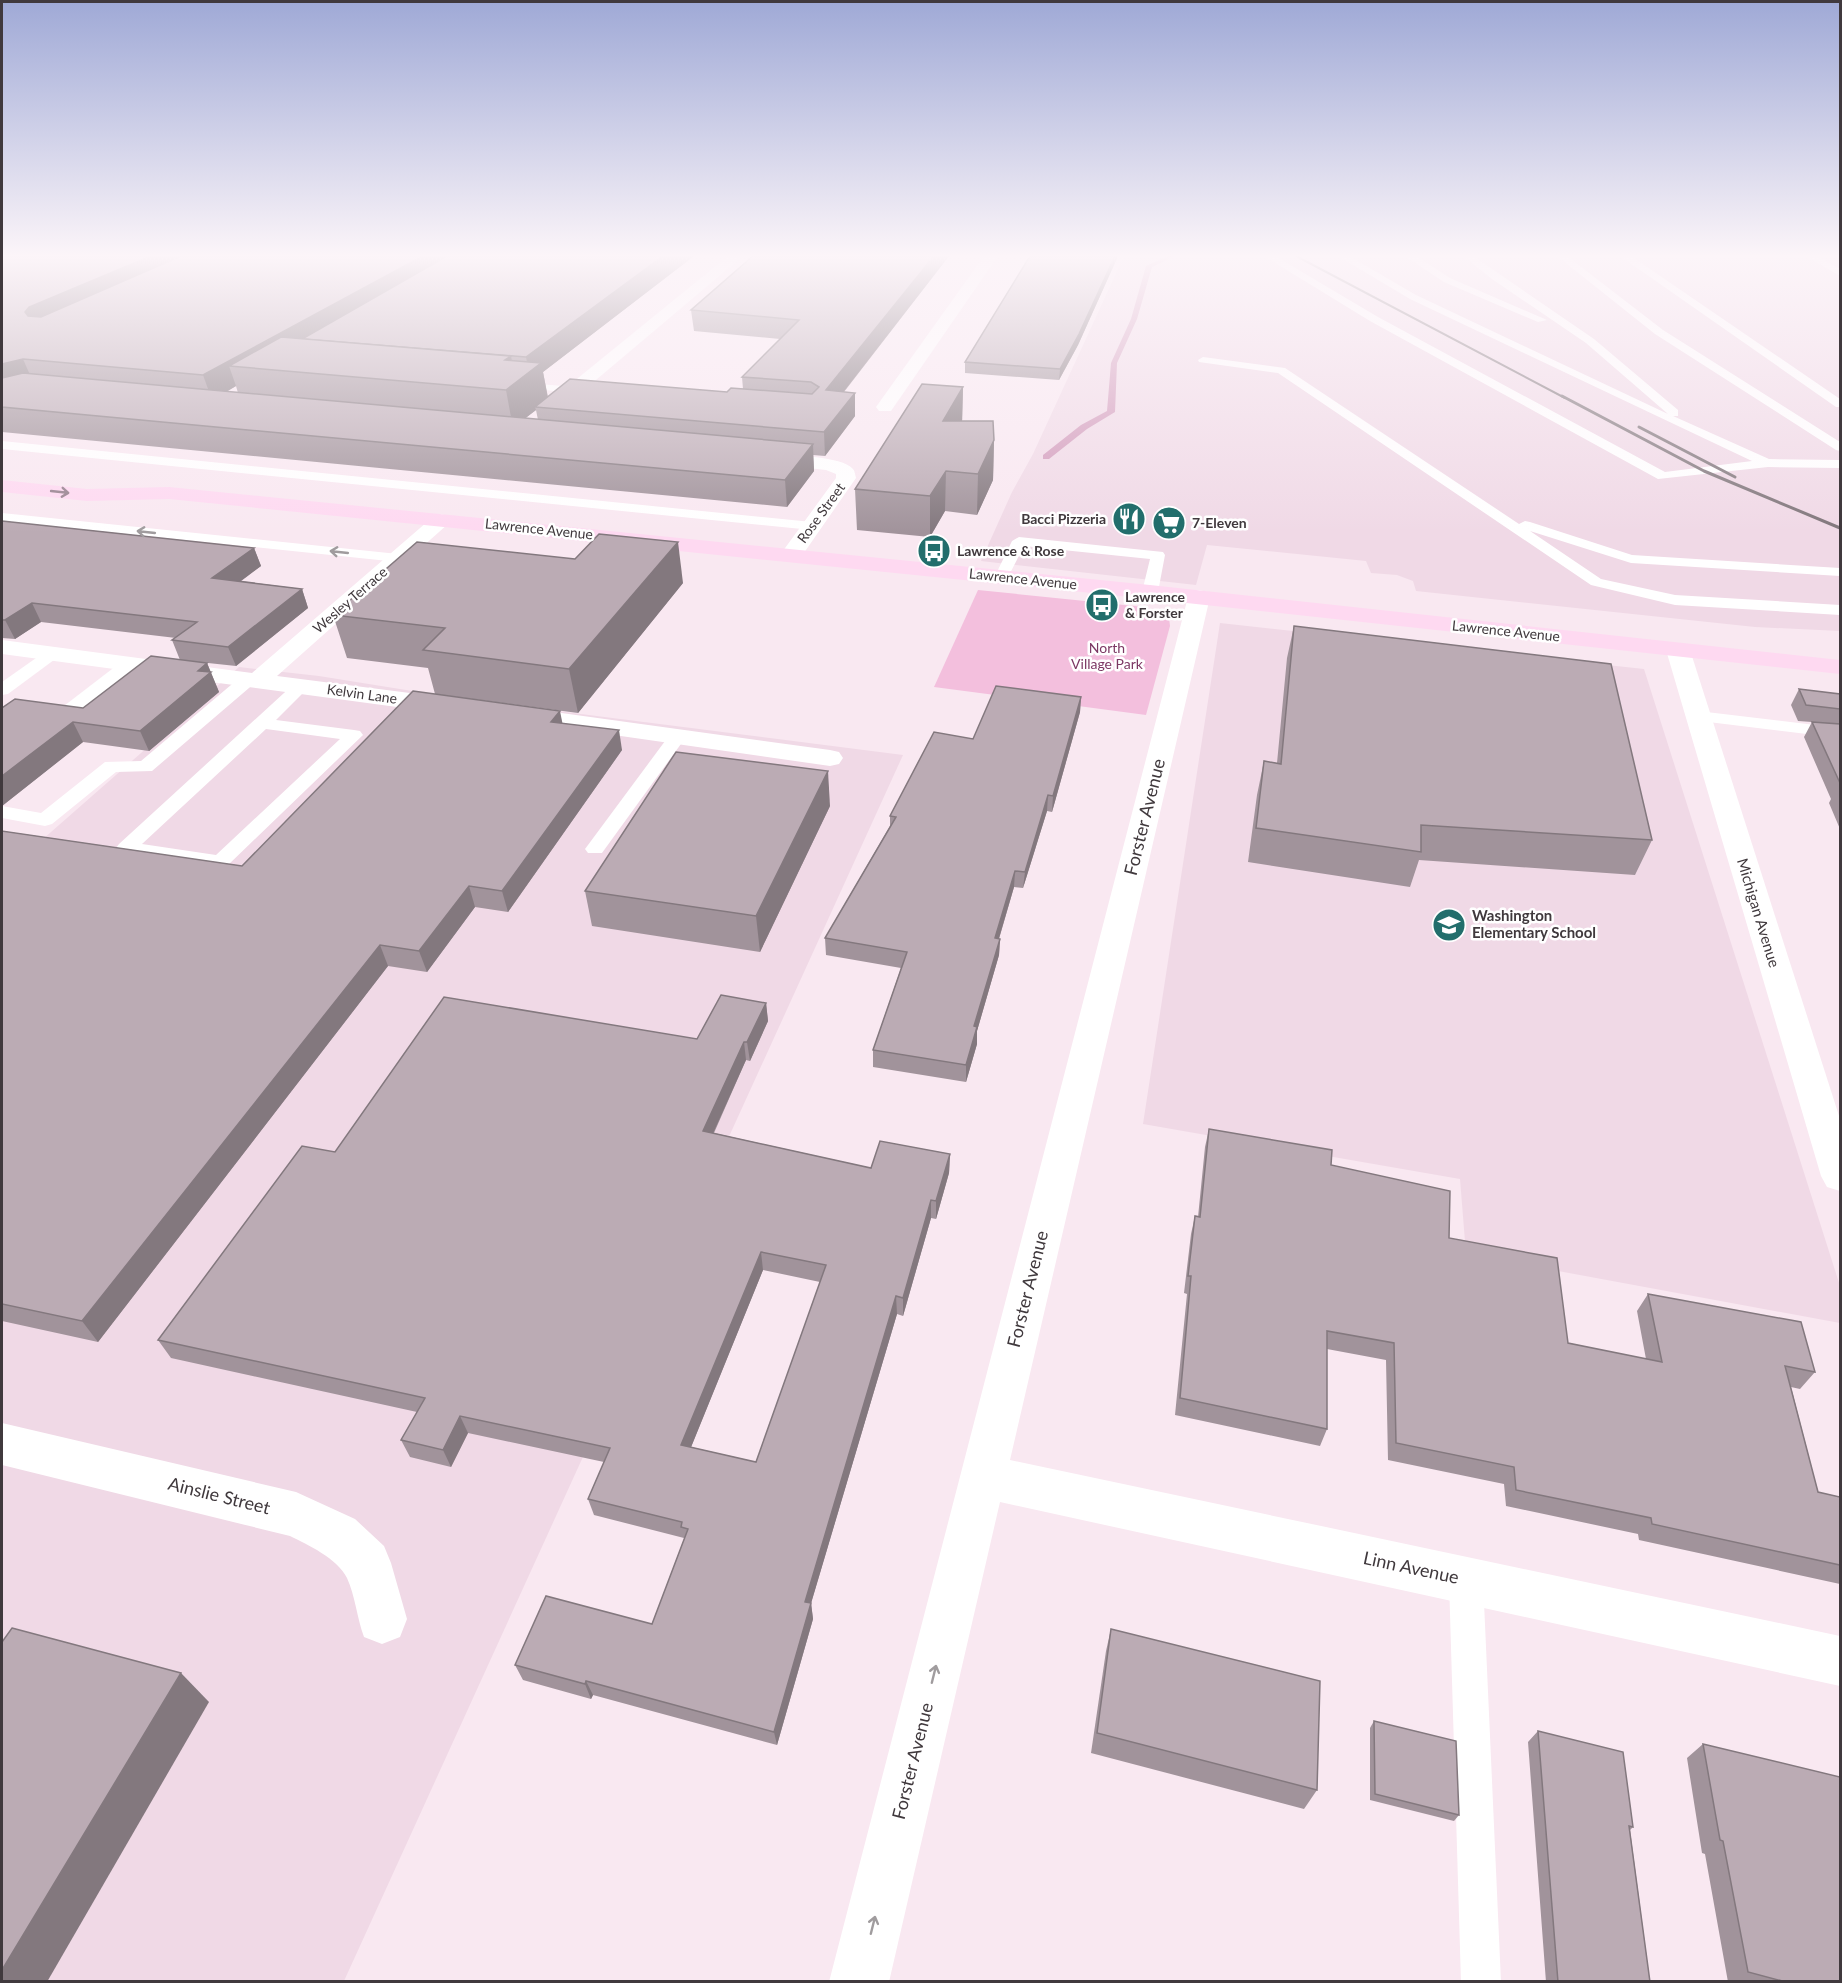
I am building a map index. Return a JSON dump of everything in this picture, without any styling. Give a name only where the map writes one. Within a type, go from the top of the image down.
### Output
[{"type":"main road","name":"Lawrence Avenue","points":[[2,469],[105,480],[169,493],[1002,576],[1840,667]]},
{"type":"main road","name":"Lawrence Avenue","points":[[2,486],[87,495],[169,493]]},
{"type":"street","points":[[543,415],[624,349]]},
{"type":"street","points":[[885,407],[926,349]]},
{"type":"street","name":"Rose Street","points":[[757,458],[829,465],[845,471],[846,478],[791,555]]},
{"type":"street","name":"Wesley Terrace","points":[[254,679],[411,553],[441,520]]},
{"type":"street","name":"Forster Avenue","points":[[859,1982],[1199,597]]},
{"type":"street","name":"Kelvin Lane","points":[[2,647],[830,758]]},
{"type":"street","name":"Michigan Avenue","points":[[1678,650],[1698,716],[1827,1087],[1840,1176]]},
{"type":"street","name":"Ainslie Street","points":[[2,1444],[296,1515],[338,1535],[367,1563],[382,1619]]},
{"type":"street","name":"Linn Avenue","points":[[982,1476],[1840,1660]]},
{"type":"lane","points":[[1428,349],[1663,476],[1768,463],[1840,464]]},
{"type":"lane","points":[[1521,349],[1694,431],[1768,463]]},
{"type":"lane","points":[[1599,349],[1694,431]]},
{"type":"lane","points":[[1685,349],[1840,447]]},
{"type":"lane","points":[[1759,349],[1840,404]]},
{"type":"lane","points":[[1203,360],[1281,370],[1596,582],[1675,600],[1840,610]]},
{"type":"lane","points":[[505,384],[598,392]]},
{"type":"lane","points":[[2,445],[812,526]]},
{"type":"lane","points":[[1492,513],[1631,559],[1840,572]]},
{"type":"lane","points":[[2,517],[411,553]]},
{"type":"lane","points":[[1002,576],[1019,541],[1158,555],[1150,592]]},
{"type":"lane","points":[[2,690],[52,654]]},
{"type":"lane","points":[[66,713],[131,663]]},
{"type":"lane","points":[[2,812],[45,820],[112,766],[145,767],[254,679]]},
{"type":"lane","points":[[261,723],[354,735],[220,862],[126,848],[261,723],[302,686]]},
{"type":"lane","points":[[1698,716],[1840,733]]},
{"type":"lane","points":[[595,849],[677,737]]},
{"type":"lane","points":[[1466,1580],[1481,1982]]},
{"type":"shaded area","points":[[1081,349],[1840,349],[1840,631],[1755,627],[1416,591],[1413,581],[1397,575],[1371,573],[1366,561],[1207,545],[1196,585],[981,561],[1012,492],[1033,454]]},
{"type":"shaded area","name":"Washington Elementary School","points":[[1220,623],[1644,669],[1840,1286],[1840,1323],[1466,1254],[1460,1179],[1143,1124]]},
{"type":"shaded area","points":[[239,667],[319,676],[462,699],[903,755],[344,1981],[2,1981],[2,850],[26,854]]},
{"type":"green space","name":"North Village Park","points":[[978,590],[1144,607],[1160,612],[1169,618],[1170,626],[1146,715],[934,687]]},
{"type":"building","points":[[2,349],[252,349],[203,375],[23,359],[2,364]]},
{"type":"building","points":[[260,349],[421,349],[511,356],[505,360],[541,363],[506,390],[229,366]]},
{"type":"building","points":[[421,349],[537,349],[526,357]]},
{"type":"building","points":[[770,349],[859,349],[826,390],[855,393],[824,432],[535,407],[570,379],[727,392],[731,388],[812,394],[819,387],[811,382],[742,377]]},
{"type":"building","points":[[973,349],[1071,349],[1060,369],[965,362]]},
{"type":"building","points":[[23,373],[813,444],[785,480],[2,407],[2,378]]},
{"type":"building","points":[[922,384],[963,387],[943,421],[993,421],[994,440],[978,474],[946,471],[930,496],[855,489]]},
{"type":"building","points":[[2,521],[254,548],[212,578],[302,589],[228,647],[172,640],[197,622],[32,603],[2,620]]},
{"type":"building","points":[[599,534],[678,542],[569,669],[423,650],[445,628],[333,615],[417,542],[575,559]]},
{"type":"building","points":[[1294,626],[1611,664],[1652,840],[1421,825],[1421,852],[1256,828],[1264,761],[1281,764]]},
{"type":"building","points":[[151,656],[207,663],[198,671],[211,672],[140,731],[73,722],[2,776],[2,708],[15,699],[83,708]]},
{"type":"building","points":[[996,686],[1081,697],[1053,796],[1048,795],[1025,872],[1015,871],[995,938],[1000,939],[974,1026],[977,1027],[966,1065],[873,1050],[907,952],[825,938],[896,817],[890,816],[934,732],[973,739]]},
{"type":"building","points":[[1799,689],[1840,694],[1840,709],[1806,705]]},
{"type":"building","points":[[413,691],[560,711],[551,722],[619,730],[502,891],[469,886],[419,951],[380,945],[82,1321],[2,1304],[2,831],[242,866]]},
{"type":"building","points":[[1812,722],[1840,724],[1840,783]]},
{"type":"building","points":[[676,752],[828,771],[756,916],[585,891]]},
{"type":"building","points":[[721,995],[766,1003],[747,1042],[744,1042],[703,1131],[871,1168],[880,1141],[950,1154],[936,1201],[931,1200],[903,1298],[896,1296],[805,1602],[811,1603],[774,1732],[586,1681],[585,1684],[515,1665],[546,1596],[652,1624],[688,1529],[681,1527],[682,1522],[588,1499],[610,1448],[460,1416],[443,1450],[401,1440],[425,1398],[158,1340],[302,1146],[335,1152],[444,997],[697,1039]],"holes":[[[761,1252],[826,1265],[756,1462],[681,1445]]]},
{"type":"building","points":[[1209,1129],[1332,1150],[1331,1165],[1450,1191],[1449,1238],[1557,1258],[1568,1343],[1662,1362],[1648,1294],[1801,1322],[1815,1372],[1785,1366],[1818,1492],[1840,1497],[1840,1565],[1652,1524],[1651,1518],[1516,1490],[1514,1467],[1396,1443],[1394,1343],[1327,1331],[1327,1429],[1180,1398],[1191,1276],[1188,1276],[1195,1216],[1200,1217]]},
{"type":"building","points":[[12,1628],[181,1673],[2,1970],[2,1642]]},
{"type":"building","points":[[1111,1629],[1320,1681],[1317,1790],[1097,1733]]},
{"type":"building","points":[[1374,1721],[1456,1741],[1459,1815],[1375,1794]]},
{"type":"building","points":[[1538,1731],[1623,1752],[1633,1827],[1629,1826],[1650,1982],[1558,1982]]},
{"type":"building","points":[[1703,1744],[1840,1777],[1840,1982],[1786,1982],[1748,1972],[1723,1841],[1720,1840]]},
{"type":"waterway","points":[[1046,457],[1084,427],[1111,412],[1114,363],[1121,349]]},
{"type":"railway","points":[[1471,349],[1565,398]]},
{"type":"railway","points":[[1562,396],[1704,471],[1840,528]]},
{"type":"railway","points":[[1639,427],[1735,477]]},
{"type":"place","name":"Bacci Pizzeria","points":[[1129,519]]},
{"type":"place","name":"7-Eleven","points":[[1169,523]]},
{"type":"place","name":"Lawrence & Rose","points":[[934,551]]},
{"type":"place","name":"Lawrence & Forster","points":[[1102,605]]},
{"type":"place","name":"Washington Elementary School","points":[[1449,925]]}]
